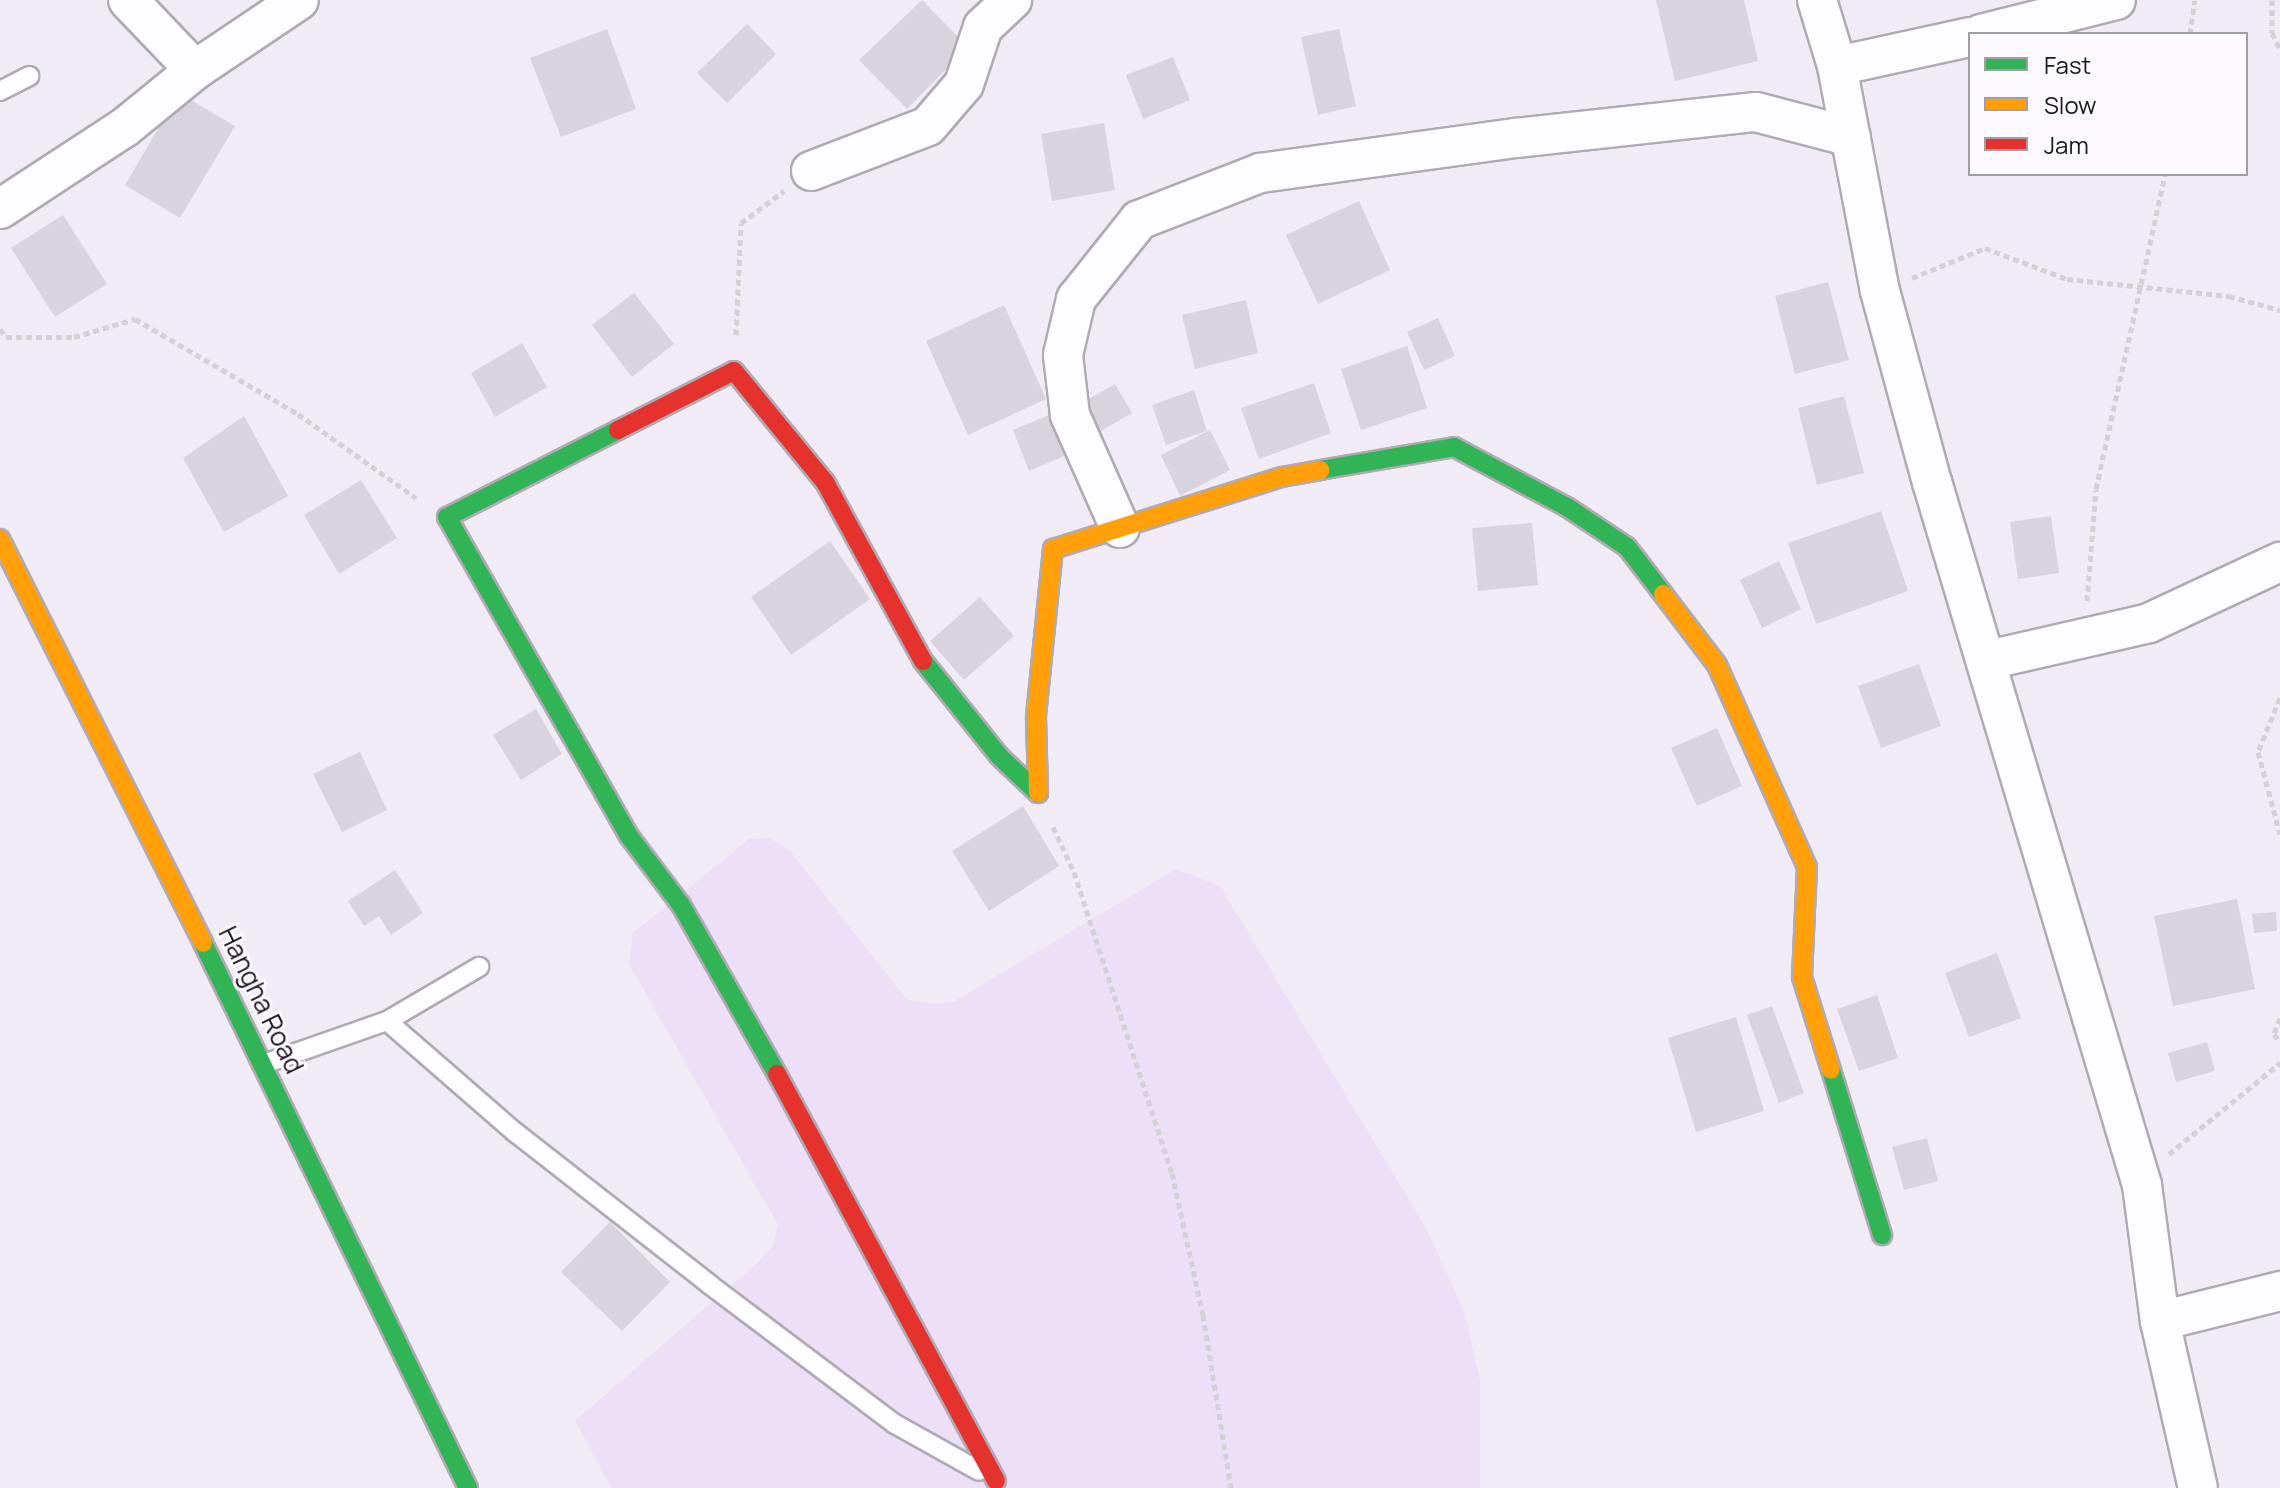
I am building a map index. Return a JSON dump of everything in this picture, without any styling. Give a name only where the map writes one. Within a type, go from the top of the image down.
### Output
[{"type":"main road","points":[[1000,1484],[837,1180],[681,905],[629,836],[447,517],[734,371],[825,482],[919,655],[999,756],[1038,793]]},
{"type":"main road","points":[[1038,793],[1036,716],[1053,549],[1282,477],[1454,447],[1567,507],[1627,547],[1717,665],[1807,867],[1802,977],[1882,1235]]},
{"type":"main road","name":"Hangha Road","points":[[0,539],[264,1064],[468,1488]]},
{"type":"street","points":[[128,0],[195,70]]},
{"type":"street","points":[[0,209],[124,128],[195,70],[299,0]]},
{"type":"street","points":[[811,171],[928,126],[964,84],[983,27],[1012,0]]},
{"type":"street","points":[[1817,0],[1837,66],[1880,291],[2142,1185],[2160,1321],[2198,1488]]},
{"type":"street","points":[[1989,32],[2116,0]]},
{"type":"street","points":[[1837,66],[1968,37]]},
{"type":"street","points":[[1120,528],[1070,415],[1063,355],[1076,299],[1139,220],[1260,173],[1516,138],[1756,112],[1851,137]]},
{"type":"street","points":[[1988,660],[2149,623],[2280,562]]},
{"type":"street","points":[[2160,1321],[2280,1291]]},
{"type":"lane","points":[[0,91],[29,76]]},
{"type":"lane","points":[[264,1064],[387,1021],[479,967]]},
{"type":"lane","points":[[387,1021],[516,1133],[721,1293],[895,1424],[1000,1484]]},
{"type":"path","points":[[2190,32],[2195,0]]},
{"type":"path","points":[[2272,0],[2272,33],[2280,49]]},
{"type":"path","points":[[734,371],[741,223],[811,171]]},
{"type":"path","points":[[2083,638],[2096,489],[2165,176]]},
{"type":"path","points":[[1880,291],[1985,248],[2067,279],[2229,296],[2280,310]]},
{"type":"path","points":[[0,329],[6,337],[74,337],[135,319],[298,414],[447,517]]},
{"type":"path","points":[[2280,698],[2258,752],[2280,834]]},
{"type":"path","points":[[1038,793],[1074,872],[1172,1173],[1203,1315],[1231,1488]]},
{"type":"path","points":[[2280,1018],[2274,1034],[2280,1042]]},
{"type":"path","points":[[2142,1185],[2182,1140],[2280,1063]]},
{"type":"shaded area","points":[[770,838],[790,851],[907,1000],[935,1004],[955,1001],[1176,869],[1220,886],[1427,1230],[1465,1314],[1480,1380],[1480,1488],[612,1488],[575,1421],[756,1264],[773,1246],[778,1225],[629,964],[633,933],[749,839]]},
{"type":"building","points":[[922,0],[968,47],[907,109],[859,60]]},
{"type":"building","points":[[1656,0],[1744,0],[1758,61],[1675,81]]},
{"type":"building","points":[[747,24],[776,54],[727,103],[697,73]]},
{"type":"building","points":[[607,29],[636,109],[561,137],[530,58]]},
{"type":"building","points":[[1339,29],[1356,106],[1318,115],[1301,37]]},
{"type":"building","points":[[1173,57],[1190,100],[1143,119],[1126,75]]},
{"type":"building","points":[[179,93],[235,126],[180,218],[125,185]]},
{"type":"building","points":[[1104,123],[1115,190],[1052,201],[1041,134]]},
{"type":"building","points":[[1359,201],[1390,270],[1318,304],[1286,235]]},
{"type":"building","points":[[63,215],[107,284],[55,317],[11,248]]},
{"type":"building","points":[[1828,282],[1849,360],[1795,374],[1775,296]]},
{"type":"building","points":[[634,293],[674,344],[632,377],[592,325]]},
{"type":"building","points":[[1246,300],[1258,353],[1195,369],[1182,315]]},
{"type":"building","points":[[1004,305],[1046,399],[968,435],[926,341]]},
{"type":"building","points":[[1438,318],[1455,356],[1424,370],[1407,332]]},
{"type":"building","points":[[522,343],[547,387],[495,417],[471,373]]},
{"type":"building","points":[[1407,346],[1427,408],[1361,430],[1341,369]]},
{"type":"building","points":[[1314,383],[1331,433],[1259,459],[1241,408]]},
{"type":"building","points":[[1115,384],[1132,413],[1092,436],[1076,406]]},
{"type":"building","points":[[1194,390],[1207,431],[1166,445],[1152,405]]},
{"type":"building","points":[[1844,396],[1864,473],[1817,485],[1798,408]]},
{"type":"building","points":[[1059,411],[1076,451],[1029,471],[1013,430]]},
{"type":"building","points":[[244,416],[288,496],[224,532],[183,458]]},
{"type":"building","points":[[1210,430],[1230,470],[1180,496],[1161,455]]},
{"type":"building","points":[[361,480],[397,538],[339,574],[304,515]]},
{"type":"building","points":[[1881,511],[1908,591],[1816,624],[1788,543]]},
{"type":"building","points":[[2051,516],[2059,573],[2018,579],[2010,522]]},
{"type":"building","points":[[1532,523],[1538,585],[1478,591],[1472,528]]},
{"type":"building","points":[[830,541],[870,599],[791,655],[751,597]]},
{"type":"building","points":[[1779,561],[1801,609],[1762,628],[1740,580]]},
{"type":"building","points":[[980,597],[1014,636],[964,680],[930,641]]},
{"type":"building","points":[[1919,664],[1941,726],[1881,748],[1858,686]]},
{"type":"building","points":[[536,709],[562,754],[521,780],[493,735]]},
{"type":"building","points":[[1717,728],[1742,786],[1697,806],[1671,748]]},
{"type":"building","points":[[360,752],[387,810],[342,832],[313,774]]},
{"type":"building","points":[[1023,806],[1059,866],[989,911],[952,851]]},
{"type":"building","points":[[395,870],[423,913],[391,935],[379,916],[364,926],[348,901]]},
{"type":"building","points":[[2237,899],[2255,989],[2173,1006],[2154,916]]},
{"type":"building","points":[[2276,912],[2277,931],[2254,933],[2252,914]]},
{"type":"building","points":[[1997,953],[2021,1018],[1969,1037],[1945,973]]},
{"type":"building","points":[[1877,995],[1898,1058],[1859,1071],[1837,1009]]},
{"type":"building","points":[[1772,1006],[1804,1093],[1779,1103],[1747,1015]]},
{"type":"building","points":[[1736,1017],[1764,1111],[1696,1132],[1668,1038]]},
{"type":"building","points":[[2207,1042],[2215,1071],[2176,1082],[2168,1053]]},
{"type":"building","points":[[1927,1138],[1938,1181],[1904,1190],[1892,1147]]},
{"type":"building","points":[[610,1222],[670,1282],[622,1331],[561,1272]]},
{"type":"traffic: fast","points":[[618,430],[447,517],[629,836],[681,905],[777,1074]]},
{"type":"traffic: fast","points":[[1320,470],[1454,447],[1567,507],[1627,547],[1663,594]]},
{"type":"traffic: fast","points":[[923,661],[999,756],[1038,793]]},
{"type":"traffic: fast","points":[[203,943],[468,1488]]},
{"type":"traffic: fast","points":[[1831,1070],[1882,1235]]},
{"type":"traffic: slow","points":[[1038,793],[1036,716],[1053,549],[1282,477],[1320,470]]},
{"type":"traffic: slow","points":[[0,539],[203,943]]},
{"type":"traffic: slow","points":[[1663,594],[1717,665],[1807,867],[1802,977],[1831,1070]]},
{"type":"traffic: jam","points":[[618,430],[734,371],[825,482],[923,661]]},
{"type":"traffic: jam","points":[[777,1074],[996,1481]]}]
